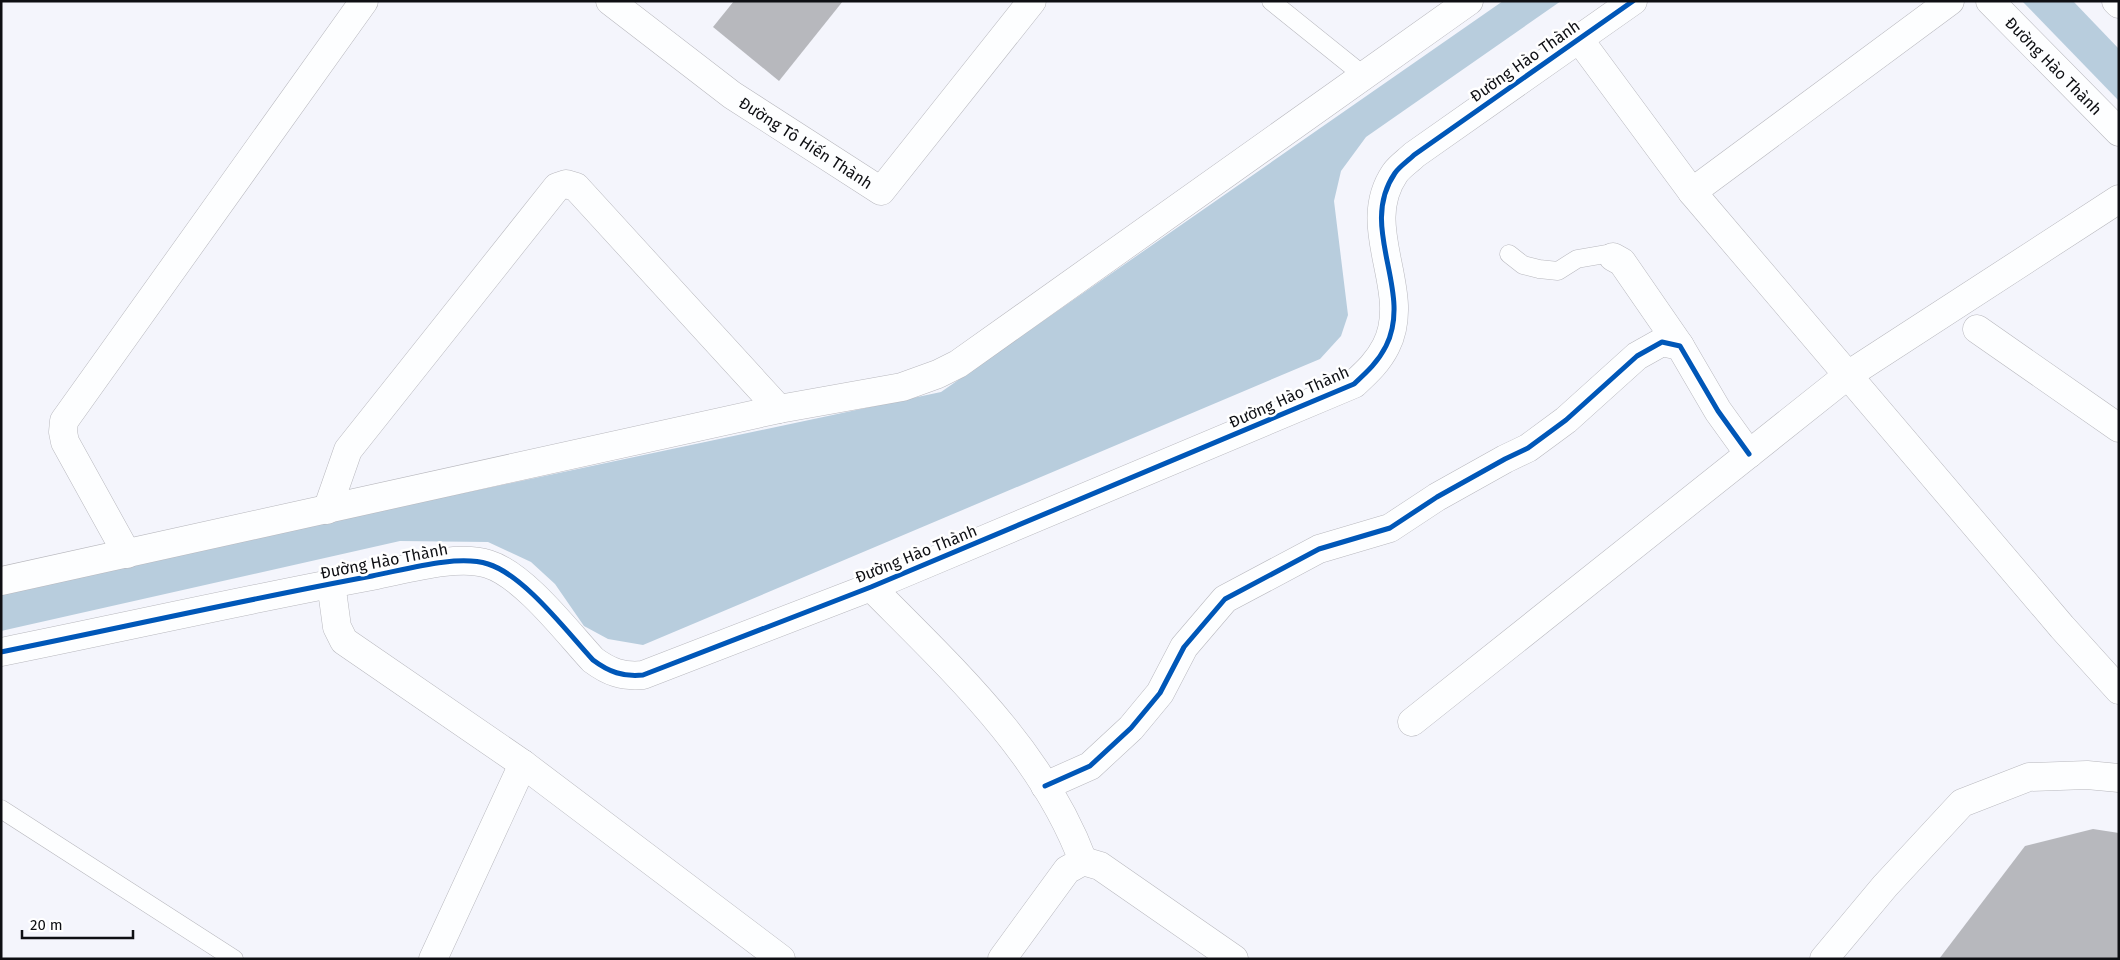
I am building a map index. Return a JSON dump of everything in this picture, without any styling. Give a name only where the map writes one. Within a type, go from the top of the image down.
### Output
[{"type":"street","points":[[127,554],[65,442],[63,432],[64,421],[364,1]]},
{"type":"street","name":"Đường Tô Hiến Thành","points":[[610,1],[732,95],[881,192],[1032,1]]},
{"type":"street","points":[[1,581],[779,409],[902,387],[938,374],[958,364],[1469,1]]},
{"type":"street","name":"Đường Hào Thành","points":[[1,652],[331,583],[459,560],[488,564],[510,575],[531,594],[593,660],[604,668],[618,674],[630,676],[643,675],[871,587],[1354,384],[1375,364],[1387,346],[1392,325],[1394,301],[1380,221],[1383,195],[1396,172],[1414,155],[1633,1]]},
{"type":"street","points":[[1692,192],[1950,1]]},
{"type":"street","name":"Đường Hào Thành","points":[[1990,1],[2119,132]]},
{"type":"street","points":[[1579,39],[1692,192],[2119,690]]},
{"type":"street","points":[[327,510],[348,450],[557,187],[566,184],[576,188],[779,409]]},
{"type":"street","points":[[1412,722],[1848,374],[2119,199]]},
{"type":"street","points":[[1613,257],[1622,262],[1680,346],[1718,410],[1749,454]]},
{"type":"street","points":[[1977,329],[2119,428]]},
{"type":"street","points":[[1045,786],[1090,766],[1131,728],[1160,693],[1184,647],[1225,599],[1319,549],[1390,528],[1446,492],[1504,459],[1528,448],[1566,420],[1636,356],[1662,342],[1680,346]]},
{"type":"street","points":[[331,583],[337,627],[344,641],[523,764],[781,959]]},
{"type":"street","points":[[871,587],[950,668],[1007,731],[1045,786],[1072,833],[1083,861]]},
{"type":"street","points":[[433,959],[523,764]]},
{"type":"street","points":[[1824,959],[1885,886],[1962,803],[2029,777],[2087,776],[2119,778]]},
{"type":"street","points":[[1002,959],[1067,870],[1083,861],[1100,866],[1234,959]]},
{"type":"lane","points":[[1271,1],[1363,75]]},
{"type":"lane","points":[[1509,254],[1523,265],[1558,271],[1577,259],[1606,254],[1613,257]]},
{"type":"lane","points":[[1,809],[234,959]]},
{"type":"water","points":[[1503,1],[1561,1],[1366,137],[1341,171],[1334,201],[1348,315],[1341,336],[1320,359],[643,645],[608,639],[584,626],[555,584],[531,562],[488,542],[400,541],[1,631],[1,591],[941,392]]},
{"type":"water","points":[[2022,1],[2073,1],[2119,49],[2119,101]]},
{"type":"building","points":[[734,1],[843,1],[779,81],[713,27]]},
{"type":"building","points":[[2093,829],[2119,833],[2119,959],[1939,959],[2025,846]]},
{"type":"cycle path","points":[[1,652],[415,567],[446,562],[475,561],[502,570],[516,580],[558,620],[593,660],[611,671],[643,675],[871,587],[1354,384],[1379,357],[1386,346],[1393,325],[1394,303],[1381,215],[1385,194],[1395,173],[1414,155],[1633,1]]},
{"type":"cycle path","points":[[1045,786],[1090,766],[1131,728],[1160,693],[1184,647],[1225,599],[1319,549],[1390,528],[1437,497],[1528,448],[1566,420],[1637,356],[1662,342],[1680,346],[1718,411],[1749,454]]}]
